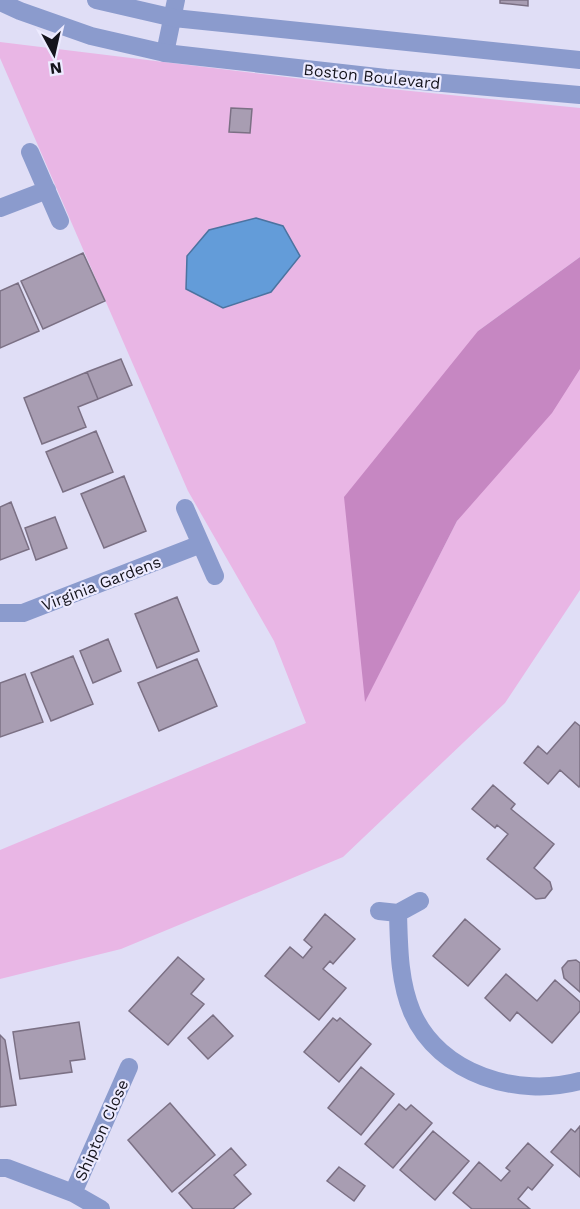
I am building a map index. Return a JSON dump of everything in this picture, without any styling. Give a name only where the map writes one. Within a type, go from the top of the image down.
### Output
[{"type":"street","points":[[96,0],[580,60]]},
{"type":"street","name":"Boston Boulevard","points":[[0,2],[91,36],[165,53],[386,78],[580,95]]},
{"type":"street","points":[[165,53],[175,9]]},
{"type":"street","points":[[30,152],[60,221]]},
{"type":"street","points":[[0,208],[47,190]]},
{"type":"street","points":[[185,508],[215,576]]},
{"type":"street","name":"Virginia Gardens","points":[[0,613],[23,613],[201,544]]},
{"type":"street","points":[[379,911],[398,913],[420,901]]},
{"type":"street","points":[[398,913],[403,983],[412,1013],[426,1036],[446,1056],[474,1073],[504,1084],[535,1087],[580,1081]]},
{"type":"street","name":"Shipton Close","points":[[73,1193],[129,1067]]},
{"type":"street","name":"Shipton Close","points":[[0,1168],[7,1168],[73,1193],[101,1209]]},
{"type":"shaded area","points":[[0,42],[351,85],[580,108],[580,257],[478,331],[365,701],[457,521],[580,339],[580,590],[505,703],[343,857],[121,949],[0,979],[0,850],[306,723],[274,641],[188,491],[0,58]]},
{"type":"shaded area","points":[[580,257],[580,369],[552,413],[457,521],[365,702],[344,497],[478,331]]},
{"type":"water","points":[[256,218],[283,226],[300,256],[271,292],[223,308],[186,289],[187,256],[209,230]]},
{"type":"building","points":[[500,0],[528,0],[528,6],[500,3]]},
{"type":"building","points":[[231,108],[252,109],[250,133],[229,132]]},
{"type":"building","points":[[83,253],[105,301],[43,329],[21,281]]},
{"type":"building","points":[[18,283],[39,331],[0,348],[0,291]]},
{"type":"building","points":[[121,359],[132,385],[98,399],[87,372]]},
{"type":"building","points":[[87,372],[98,399],[78,407],[86,427],[42,444],[24,398]]},
{"type":"building","points":[[96,431],[113,472],[63,492],[46,452]]},
{"type":"building","points":[[124,476],[146,531],[104,548],[81,494]]},
{"type":"building","points":[[11,502],[29,549],[0,560],[0,507]]},
{"type":"building","points":[[55,517],[67,548],[36,560],[25,528]]},
{"type":"building","points":[[177,597],[199,651],[157,668],[135,614]]},
{"type":"building","points":[[108,639],[121,671],[93,683],[80,651]]},
{"type":"building","points":[[73,656],[93,704],[51,721],[31,673]]},
{"type":"building","points":[[197,659],[217,706],[159,731],[138,683]]},
{"type":"building","points":[[25,674],[43,722],[0,737],[0,683]]},
{"type":"building","points":[[575,722],[580,726],[580,785],[579,787],[560,770],[548,784],[524,763],[538,746],[547,754]]},
{"type":"building","points":[[493,785],[515,804],[511,809],[554,844],[534,868],[550,882],[552,889],[545,898],[536,899],[487,859],[508,834],[497,825],[495,828],[472,809]]},
{"type":"building","points":[[325,914],[355,939],[333,964],[330,961],[323,969],[346,988],[319,1020],[265,976],[290,947],[303,958],[312,947],[304,940]]},
{"type":"building","points":[[465,919],[500,949],[468,986],[433,956]]},
{"type":"building","points":[[178,957],[204,979],[191,994],[204,1004],[168,1045],[129,1011]]},
{"type":"building","points":[[576,960],[580,963],[580,992],[564,978],[562,968],[568,961]]},
{"type":"building","points":[[506,974],[537,1001],[555,980],[580,1002],[580,1011],[552,1043],[517,1012],[510,1021],[485,998]]},
{"type":"building","points":[[213,1015],[233,1036],[208,1059],[188,1038]]},
{"type":"building","points":[[333,1018],[337,1021],[340,1018],[371,1044],[339,1082],[304,1052]]},
{"type":"building","points":[[79,1022],[85,1059],[70,1061],[72,1072],[20,1079],[13,1032]]},
{"type":"building","points":[[0,1035],[5,1040],[16,1105],[0,1107]]},
{"type":"building","points":[[361,1067],[394,1094],[361,1135],[328,1108]]},
{"type":"building","points":[[170,1103],[215,1155],[172,1192],[128,1140]]},
{"type":"building","points":[[399,1104],[406,1110],[411,1105],[432,1123],[393,1168],[365,1144]]},
{"type":"building","points":[[580,1126],[580,1177],[551,1152],[571,1129],[575,1132]]},
{"type":"building","points":[[433,1131],[469,1161],[435,1200],[400,1170]]},
{"type":"building","points":[[528,1143],[553,1165],[532,1190],[528,1187],[518,1199],[530,1209],[472,1209],[453,1193],[479,1162],[501,1181],[510,1171],[506,1168]]},
{"type":"building","points":[[231,1148],[246,1165],[234,1175],[251,1194],[233,1209],[193,1209],[179,1193]]},
{"type":"building","points":[[339,1167],[365,1186],[354,1201],[327,1181]]}]
